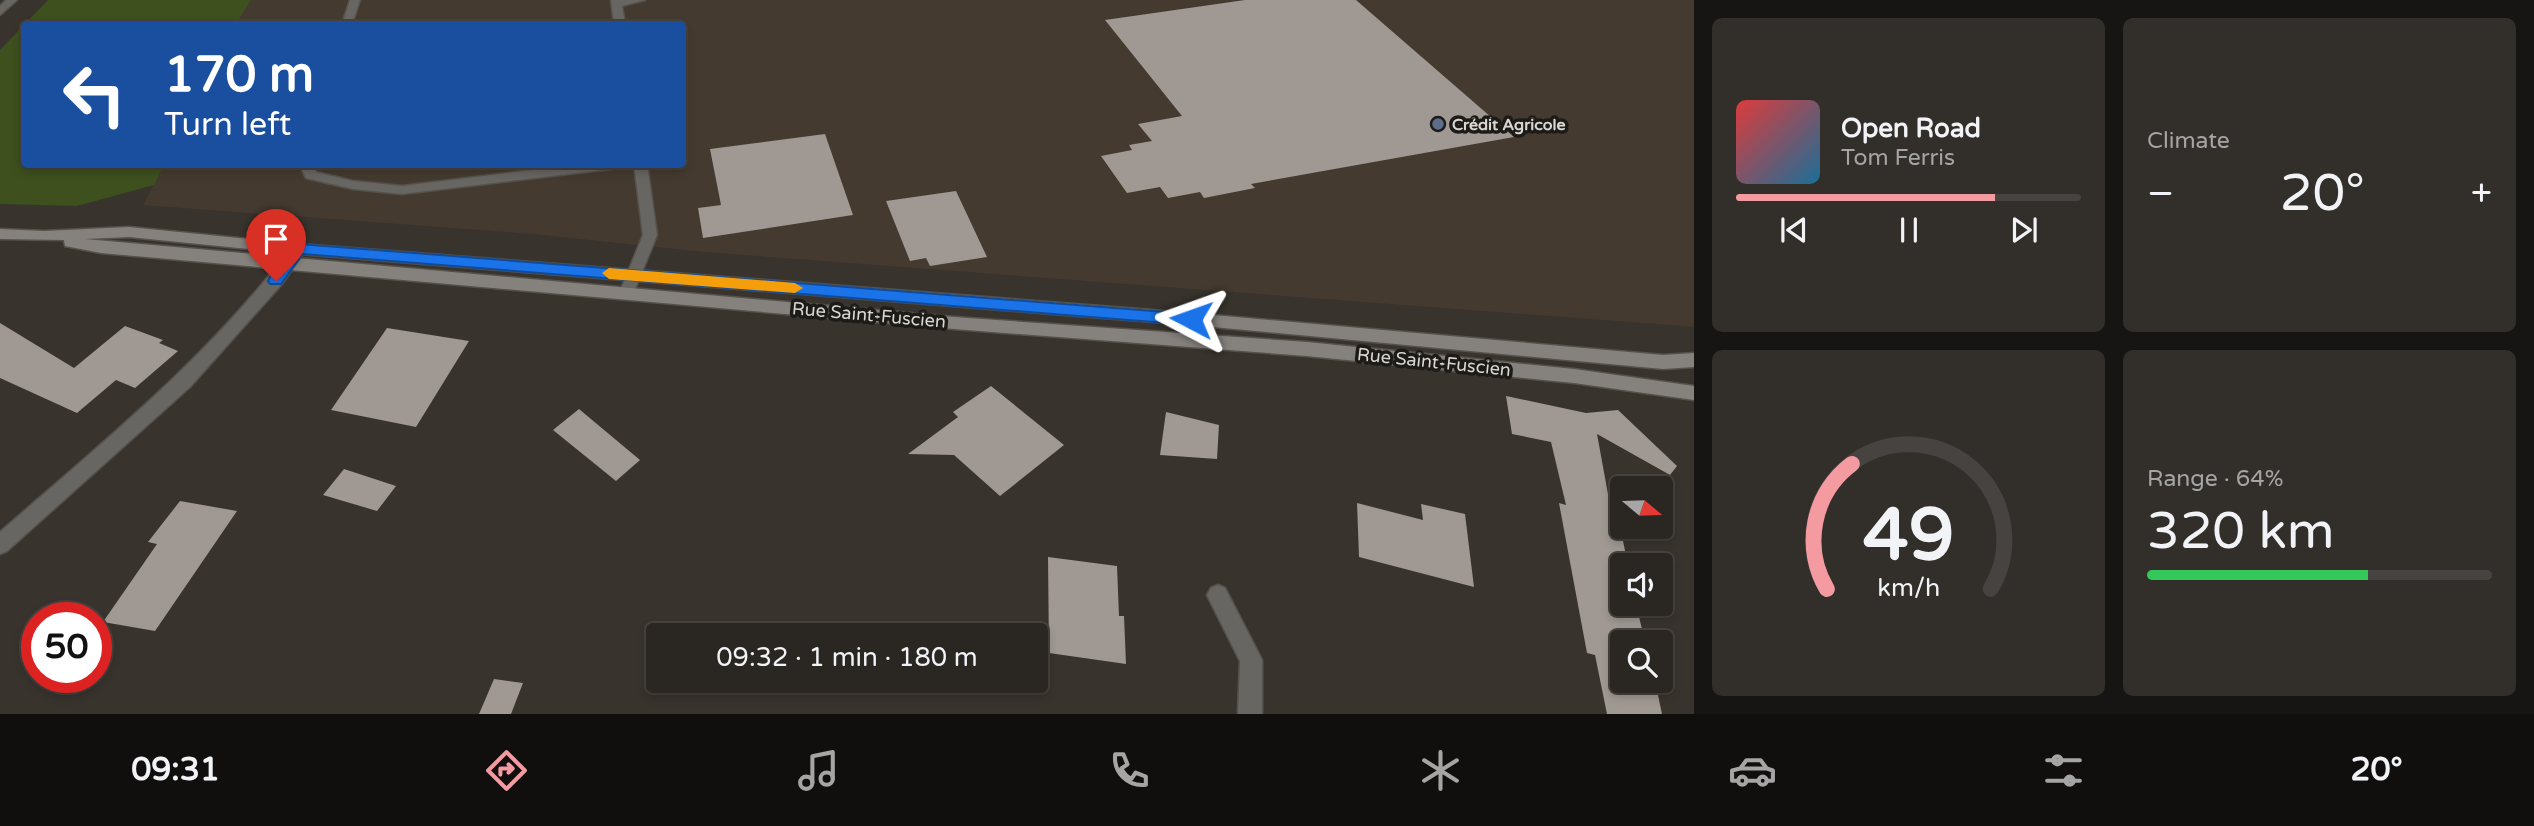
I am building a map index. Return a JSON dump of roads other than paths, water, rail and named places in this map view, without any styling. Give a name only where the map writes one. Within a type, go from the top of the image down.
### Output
[{"type":"main road","name":"Rue Saint-Fuscien","points":[[0,234],[44,236],[129,232],[299,249],[1191,319],[1663,362],[1694,360]]},
{"type":"main road","name":"Rue Saint-Fuscien","points":[[44,236],[101,248],[286,266],[1307,349],[1574,376],[1694,393]]},
{"type":"street","points":[[0,545],[184,382],[299,249]]},
{"type":"street","points":[[1218,595],[1251,660],[1250,714]]},
{"type":"lane","points":[[0,12],[12,0]]},
{"type":"lane","points":[[348,21],[355,0]]},
{"type":"lane","points":[[620,21],[617,1],[640,0]]},
{"type":"lane","points":[[307,168],[311,175],[353,185],[402,190],[586,168]]},
{"type":"lane","points":[[626,294],[650,236],[641,168]]},
{"type":"place","name":"Crédit Agricole","points":[[1438,124]]}]
